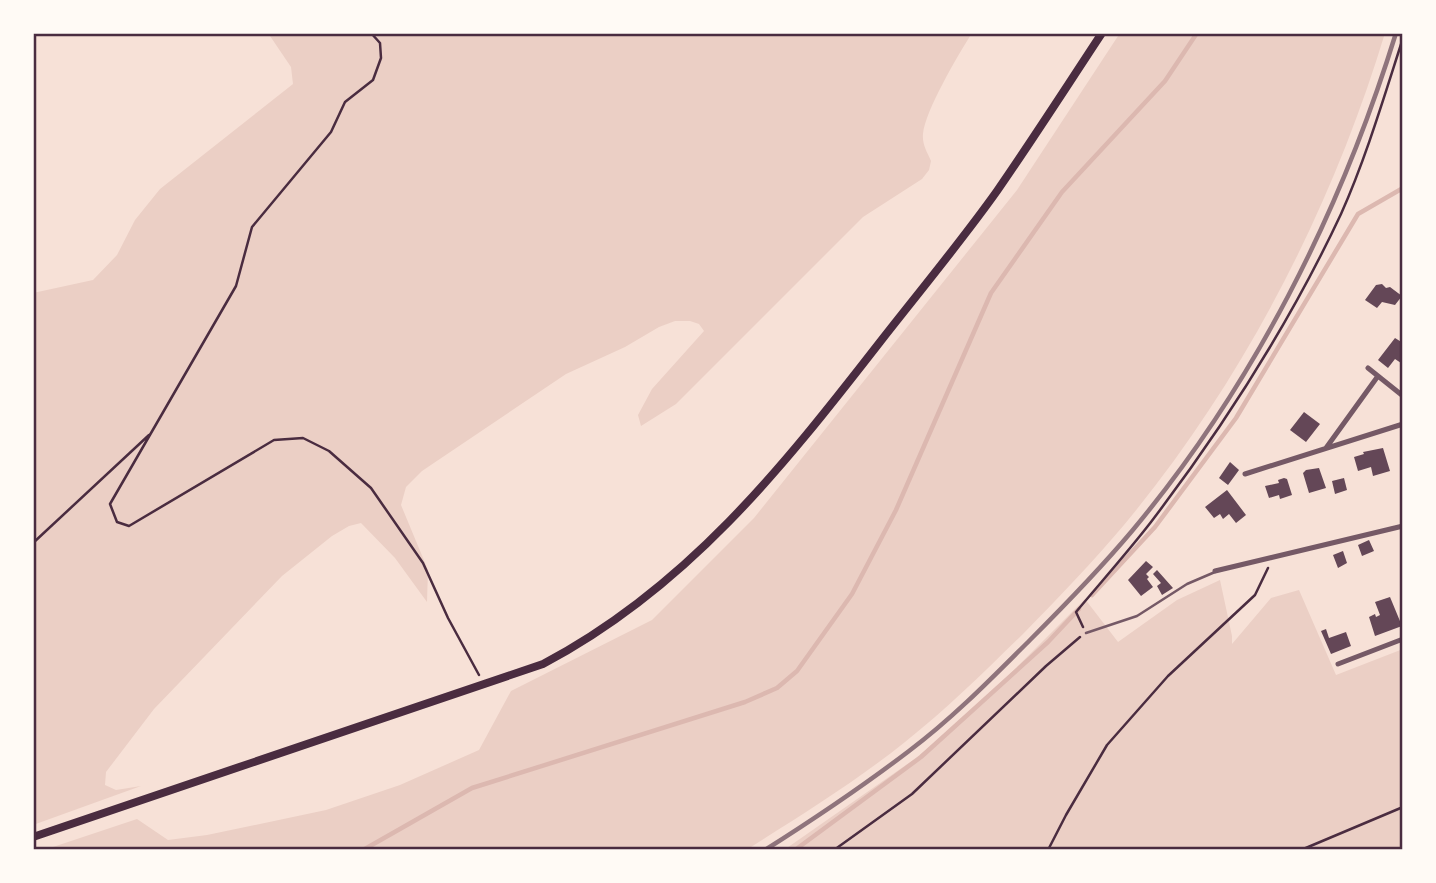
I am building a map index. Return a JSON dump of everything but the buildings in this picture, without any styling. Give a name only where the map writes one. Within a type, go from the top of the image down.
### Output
[{"type":"main road","points":[[33,837],[543,664],[584,642],[626,613],[679,572],[723,530],[841,392],[995,193],[1102,33]]},
{"type":"street","points":[[1368,368],[1403,396]]},
{"type":"street","points":[[1326,448],[1378,376]]},
{"type":"street","points":[[1245,474],[1403,424]]},
{"type":"street","points":[[1215,571],[1403,526]]},
{"type":"street","points":[[1338,664],[1403,639]]},
{"type":"lane","points":[[1086,633],[1137,616],[1188,584],[1215,571]]},
{"type":"path","points":[[371,33],[380,43],[381,58],[373,80],[345,102],[331,132],[252,227],[236,286],[110,504],[117,522],[129,526],[274,440],[303,438],[328,451],[371,488],[423,563],[448,618],[484,684]]},
{"type":"path","points":[[1080,621],[1076,612],[1149,524],[1216,433],[1306,285],[1342,211],[1379,115],[1403,38]]},
{"type":"path","points":[[33,543],[151,433]]},
{"type":"path","points":[[1048,850],[1107,745],[1168,676],[1255,595],[1268,567],[1276,562]]},
{"type":"path","points":[[834,850],[912,794],[1046,666],[1086,633]]},
{"type":"path","points":[[1301,850],[1403,807]]},
{"type":"shaded area","points":[[268,33],[972,33],[943,83],[925,124],[923,141],[931,161],[929,170],[922,179],[863,217],[676,404],[641,426],[638,415],[652,389],[704,331],[699,324],[690,321],[675,321],[659,327],[625,347],[566,374],[422,471],[406,487],[401,505],[428,570],[427,602],[395,558],[361,523],[349,526],[332,536],[282,576],[154,709],[106,772],[105,785],[116,790],[141,786],[33,825],[33,293],[93,280],[117,255],[135,220],[160,189],[293,84],[291,67]]},
{"type":"shaded area","points":[[1120,33],[1385,33],[1338,165],[1310,229],[1245,353],[1207,412],[1124,525],[1075,580],[965,690],[886,757],[746,850],[44,850],[137,819],[168,840],[207,835],[326,810],[400,785],[479,750],[511,691],[652,620],[754,518],[1017,190]]},
{"type":"shaded area","points":[[1220,580],[1232,644],[1271,598],[1299,590],[1336,675],[1403,649],[1403,850],[784,850],[916,758],[978,706],[1085,599],[1118,642],[1177,600]]},
{"type":"waterway","points":[[363,850],[472,788],[745,702],[777,688],[797,671],[852,594],[896,510],[991,293],[1062,192],[1165,81],[1197,33]]},
{"type":"waterway","points":[[1092,595],[1155,527],[1236,418],[1358,214],[1403,188]]},
{"type":"waterway","points":[[795,850],[921,757],[1048,642],[1079,609]]},
{"type":"railway","points":[[765,850],[874,777],[957,711],[1095,573],[1176,475],[1254,357],[1320,232],[1374,100],[1396,33]]}]
